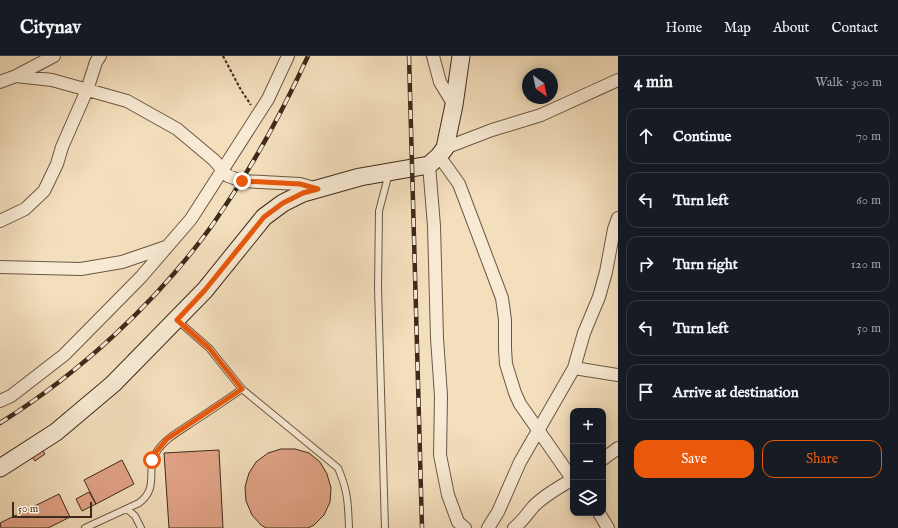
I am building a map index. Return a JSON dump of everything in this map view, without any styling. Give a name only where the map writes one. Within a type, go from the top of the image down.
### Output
[{"type":"street","points":[[0,82],[16,76],[54,56]]},
{"type":"street","points":[[0,221],[25,209],[44,191],[57,164],[62,147],[87,90],[96,62],[100,56]]},
{"type":"street","points":[[0,401],[11,396],[64,355],[141,277],[191,219],[268,99],[288,56]]},
{"type":"street","points":[[433,56],[440,82],[454,105]]},
{"type":"street","points":[[461,56],[454,105],[438,156],[434,226],[436,323],[441,396],[440,454],[448,495],[458,522],[465,528]]},
{"type":"street","points":[[16,76],[52,80],[127,101],[177,129],[214,160],[228,176],[242,181],[300,184],[318,189]]},
{"type":"street","points":[[0,468],[56,432],[113,384],[205,290],[264,217],[283,203],[303,193],[360,177],[389,172],[438,156],[492,130],[541,115],[618,80]]},
{"type":"street","points":[[438,156],[459,184],[502,298],[505,320],[506,364],[515,392],[520,404],[570,476]]},
{"type":"street","points":[[488,528],[498,512],[520,462],[574,368],[584,332],[601,290],[614,229],[618,218]]},
{"type":"street","points":[[0,267],[81,269],[122,262],[167,246]]},
{"type":"street","points":[[574,368],[618,375]]},
{"type":"street","points":[[606,457],[618,448]]},
{"type":"street","points":[[514,528],[523,521],[534,506],[557,489],[570,482]]},
{"type":"street","points":[[602,516],[608,528]]},
{"type":"lane","points":[[385,528],[378,288],[379,211],[389,172]]},
{"type":"lane","points":[[177,320],[209,348],[242,389],[338,468],[345,485],[348,499],[349,528]]},
{"type":"lane","points":[[85,528],[127,509],[146,498],[151,489],[152,460],[156,452],[167,439],[242,389]]},
{"type":"lane","points":[[127,509],[135,516],[141,528]]},
{"type":"path","points":[[222,56],[240,90],[258,115]]},
{"type":"building","points":[[281,449],[295,449],[309,453],[320,462],[327,474],[331,488],[330,502],[324,515],[314,525],[308,528],[266,528],[261,525],[252,515],[246,501],[245,487],[249,473],[256,462],[268,453]]},
{"type":"building","points":[[42,450],[45,454],[35,461],[32,457]]},
{"type":"building","points":[[219,450],[223,528],[169,528],[164,453]]},
{"type":"building","points":[[122,460],[134,484],[96,504],[84,480]]},
{"type":"building","points":[[89,492],[96,504],[82,511],[76,499]]},
{"type":"building","points":[[59,494],[70,517],[48,528],[1,528],[0,523]]},
{"type":"railway","points":[[0,423],[59,382],[88,358],[116,334],[168,281],[191,253],[227,204],[276,121],[308,56]]},
{"type":"railway","points":[[409,56],[422,528]]},
{"type":"route","points":[[152,460],[156,452],[167,439],[242,389],[209,348],[177,320],[205,290],[264,217],[283,203],[303,193],[318,189],[300,184],[242,181]]}]
